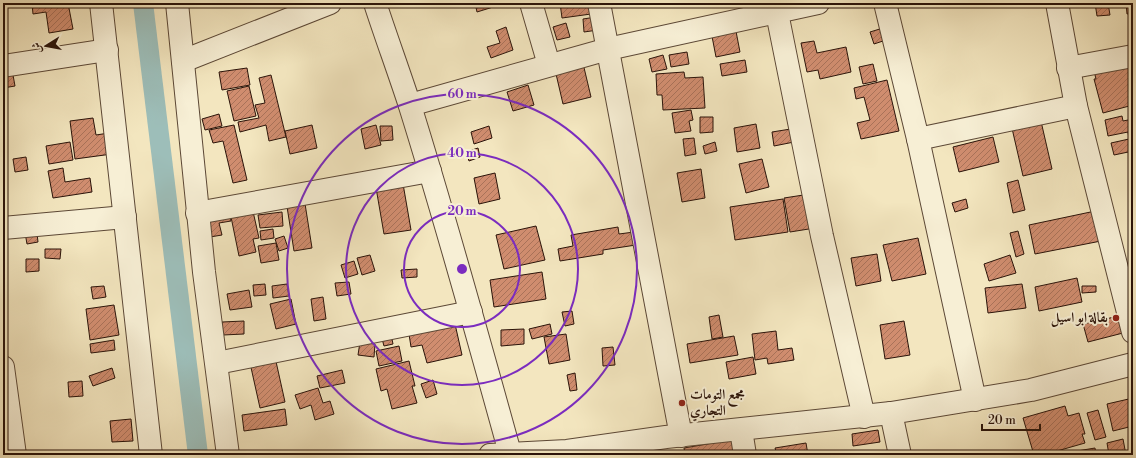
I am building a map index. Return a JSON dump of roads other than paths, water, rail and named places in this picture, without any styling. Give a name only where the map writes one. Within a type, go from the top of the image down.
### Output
[{"type":"street","points":[[101,3],[150,455]]},
{"type":"street","points":[[177,3],[197,213],[228,455]]},
{"type":"street","points":[[183,61],[330,3]]},
{"type":"street","points":[[375,3],[410,105],[471,312],[500,454],[568,453],[672,443],[741,430],[864,417],[1031,390],[1133,364]]},
{"type":"street","points":[[532,3],[549,65]]},
{"type":"street","points":[[599,3],[608,49],[672,443]]},
{"type":"street","points":[[410,105],[608,49],[775,7],[818,3]]},
{"type":"street","points":[[885,3],[918,139],[975,400]]},
{"type":"street","points":[[1057,3],[1076,106],[1133,332]]},
{"type":"street","points":[[775,7],[822,236],[864,417]]},
{"type":"street","points":[[3,66],[107,50]]},
{"type":"street","points":[[1068,68],[1133,56]]},
{"type":"street","points":[[918,139],[1076,106]]},
{"type":"street","points":[[197,213],[430,171]]},
{"type":"street","points":[[3,228],[125,216]]},
{"type":"street","points":[[217,363],[471,312]]},
{"type":"street","points":[[3,368],[15,455]]},
{"type":"street","points":[[890,413],[900,455]]},
{"type":"street","points":[[741,430],[745,455]]},
{"type":"waterway","points":[[143,3],[198,455]]},
{"type":"place","name":"بقالة ابو اسيل","points":[[1116,318]]},
{"type":"place","name":"مجمع التومات التجاري","points":[[682,403]]}]
